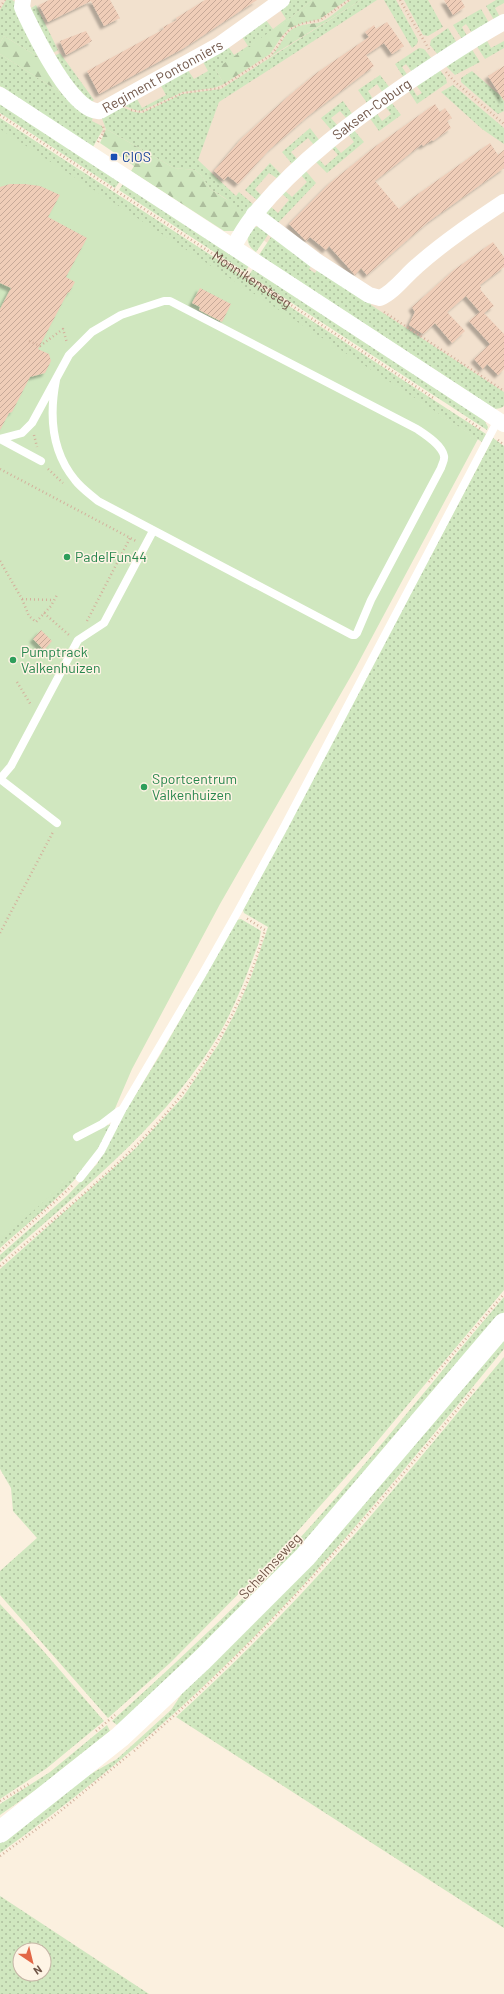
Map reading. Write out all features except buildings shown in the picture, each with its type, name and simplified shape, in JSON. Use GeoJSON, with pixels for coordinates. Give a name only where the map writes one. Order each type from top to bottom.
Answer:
{"type":"FeatureCollection","features":[{"type":"Feature","properties":{"kind":"main road","name":"Schelmseweg"},"geometry":{"type":"LineString","coordinates":[[0,1832],[120,1736],[202,1660],[305,1557],[504,1324]]}},
{"type":"Feature","properties":{"kind":"street","name":"Regiment Pontonniers"},"geometry":{"type":"LineString","coordinates":[[23,0],[22,7],[46,58],[65,84],[85,107],[95,112],[118,101],[218,44],[282,0]]}},
{"type":"Feature","properties":{"kind":"street","name":"Saksen-Coburg"},"geometry":{"type":"LineString","coordinates":[[233,247],[254,214],[298,168],[368,111],[470,41],[504,22]]}},
{"type":"Feature","properties":{"kind":"street","name":"Monnikensteeg"},"geometry":{"type":"LineString","coordinates":[[0,95],[502,420]]}},
{"type":"Feature","properties":{"kind":"street"},"geometry":{"type":"LineString","coordinates":[[254,214],[315,260],[374,297],[380,298],[387,295],[417,266],[504,202]]}},
{"type":"Feature","properties":{"kind":"lane"},"geometry":{"type":"LineString","coordinates":[[0,439],[22,433],[32,422],[69,355],[88,335],[108,321],[164,300],[170,301],[417,429],[428,436],[442,451],[444,457],[441,468],[371,600],[366,614],[355,635],[98,501],[76,481],[60,454],[53,429],[52,399],[56,380]]}},
{"type":"Feature","properties":{"kind":"lane"},"geometry":{"type":"LineString","coordinates":[[80,1178],[101,1150],[122,1110],[196,986],[237,913],[491,435],[502,420]]}},
{"type":"Feature","properties":{"kind":"lane"},"geometry":{"type":"LineString","coordinates":[[0,439],[41,461]]}},
{"type":"Feature","properties":{"kind":"lane"},"geometry":{"type":"LineString","coordinates":[[57,823],[0,779],[11,766],[78,640],[104,623],[153,531]]}},
{"type":"Feature","properties":{"kind":"lane"},"geometry":{"type":"LineString","coordinates":[[77,1137],[102,1124],[122,1110]]}},
{"type":"Feature","properties":{"kind":"path"},"geometry":{"type":"LineString","coordinates":[[0,7],[5,0]]}},
{"type":"Feature","properties":{"kind":"path"},"geometry":{"type":"LineString","coordinates":[[118,101],[131,110],[142,112],[183,93],[220,88],[271,55],[290,29],[303,23],[320,20],[349,0]]}},
{"type":"Feature","properties":{"kind":"path","name":"Monnikensteeg"},"geometry":{"type":"LineString","coordinates":[[0,115],[436,399]]}},
{"type":"Feature","properties":{"kind":"path"},"geometry":{"type":"LineString","coordinates":[[374,297],[374,305],[504,391]]}},
{"type":"Feature","properties":{"kind":"path"},"geometry":{"type":"LineString","coordinates":[[29,341],[40,346],[63,329],[69,355]]}},
{"type":"Feature","properties":{"kind":"path"},"geometry":{"type":"LineString","coordinates":[[462,416],[504,445]]}},
{"type":"Feature","properties":{"kind":"path"},"geometry":{"type":"LineString","coordinates":[[32,422],[41,461]]}},
{"type":"Feature","properties":{"kind":"path"},"geometry":{"type":"LineString","coordinates":[[0,469],[145,546]]}},
{"type":"Feature","properties":{"kind":"path"},"geometry":{"type":"LineString","coordinates":[[44,613],[69,636],[78,640],[130,538]]}},
{"type":"Feature","properties":{"kind":"path"},"geometry":{"type":"LineString","coordinates":[[0,561],[22,599],[29,616],[36,622],[57,595]]}},
{"type":"Feature","properties":{"kind":"path"},"geometry":{"type":"LineString","coordinates":[[22,599],[54,600]]}},
{"type":"Feature","properties":{"kind":"path"},"geometry":{"type":"LineString","coordinates":[[17,682],[38,715]]}},
{"type":"Feature","properties":{"kind":"path"},"geometry":{"type":"LineString","coordinates":[[0,933],[57,823]]}},
{"type":"Feature","properties":{"kind":"path"},"geometry":{"type":"LineString","coordinates":[[0,1266],[134,1146],[163,1117],[199,1071],[216,1044],[232,1012],[249,975],[265,930],[237,913]]}},
{"type":"Feature","properties":{"kind":"path"},"geometry":{"type":"LineString","coordinates":[[0,1252],[66,1193],[80,1178]]}},
{"type":"Feature","properties":{"kind":"path"},"geometry":{"type":"LineString","coordinates":[[425,1387],[504,1294]]}},
{"type":"Feature","properties":{"kind":"path"},"geometry":{"type":"LineString","coordinates":[[91,1736],[118,1712]]}},
{"type":"Feature","properties":{"kind":"path"},"geometry":{"type":"LineString","coordinates":[[0,1801],[34,1781]]}},
{"type":"Feature","properties":{"kind":"shaded area"},"geometry":{"type":"Polygon","coordinates":[[[0,0],[504,0],[504,400],[475,384],[225,214],[0,70],[0,0]]]}},
{"type":"Feature","properties":{"kind":"green space"},"geometry":{"type":"Polygon","coordinates":[[[6,0],[12,0],[17,3],[43,60],[4,36],[0,43],[0,10],[6,0]]]}},
{"type":"Feature","properties":{"kind":"green space"},"geometry":{"type":"Polygon","coordinates":[[[290,0],[312,0],[289,19],[216,70],[224,84],[214,88],[183,92],[141,111],[122,105],[136,97],[142,108],[166,95],[160,84],[187,69],[194,79],[208,71],[202,60],[227,45],[234,55],[248,46],[241,35],[265,19],[273,29],[286,19],[279,8],[290,0]]]}},
{"type":"Feature","properties":{"kind":"green space"},"geometry":{"type":"Polygon","coordinates":[[[312,0],[347,0],[320,19],[290,28],[282,36],[270,54],[224,84],[216,70],[220,66],[289,19],[312,0]]]}},
{"type":"Feature","properties":{"kind":"green space"},"geometry":{"type":"Polygon","coordinates":[[[351,0],[361,0],[268,58],[275,52],[291,30],[302,25],[325,20],[351,0]]]}},
{"type":"Feature","properties":{"kind":"green space"},"geometry":{"type":"Polygon","coordinates":[[[361,0],[377,0],[219,102],[198,160],[236,196],[239,192],[254,205],[245,218],[225,198],[210,189],[201,175],[195,170],[174,168],[106,129],[101,116],[120,106],[134,112],[142,113],[182,94],[221,89],[361,0]]]}},
{"type":"Feature","properties":{"kind":"green space"},"geometry":{"type":"Polygon","coordinates":[[[384,0],[396,0],[418,40],[417,44],[412,48],[384,0]]]}},
{"type":"Feature","properties":{"kind":"green space"},"geometry":{"type":"Polygon","coordinates":[[[404,0],[428,0],[443,27],[428,36],[423,35],[404,0]]]}},
{"type":"Feature","properties":{"kind":"green space"},"geometry":{"type":"Polygon","coordinates":[[[496,0],[504,0],[504,3],[495,8],[500,17],[494,20],[486,6],[496,0]]]}},
{"type":"Feature","properties":{"kind":"green space"},"geometry":{"type":"Polygon","coordinates":[[[36,5],[58,50],[51,54],[28,10],[36,5]]]}},
{"type":"Feature","properties":{"kind":"green space"},"geometry":{"type":"Polygon","coordinates":[[[481,9],[489,23],[472,33],[466,24],[462,27],[467,36],[462,39],[453,25],[481,9]]]}},
{"type":"Feature","properties":{"kind":"green space"},"geometry":{"type":"Polygon","coordinates":[[[448,28],[457,43],[438,55],[430,45],[431,40],[448,28]]]}},
{"type":"Feature","properties":{"kind":"green space"},"geometry":{"type":"Polygon","coordinates":[[[4,36],[43,60],[71,99],[0,54],[0,43],[4,36]]]}},
{"type":"Feature","properties":{"kind":"green space"},"geometry":{"type":"Polygon","coordinates":[[[486,39],[491,48],[504,41],[504,48],[485,59],[476,45],[486,39]]]}},
{"type":"Feature","properties":{"kind":"green space"},"geometry":{"type":"Polygon","coordinates":[[[419,48],[424,49],[432,59],[412,72],[406,64],[402,67],[408,76],[404,78],[395,64],[419,48]]]}},
{"type":"Feature","properties":{"kind":"green space"},"geometry":{"type":"Polygon","coordinates":[[[471,48],[480,62],[455,75],[445,65],[471,48]]]}},
{"type":"Feature","properties":{"kind":"green space"},"geometry":{"type":"Polygon","coordinates":[[[60,53],[94,100],[89,103],[52,57],[60,53]]]}},
{"type":"Feature","properties":{"kind":"green space"},"geometry":{"type":"Polygon","coordinates":[[[0,54],[71,99],[93,116],[92,121],[102,126],[103,129],[93,147],[0,86],[0,54]]]}},
{"type":"Feature","properties":{"kind":"green space"},"geometry":{"type":"Polygon","coordinates":[[[439,69],[446,78],[447,83],[417,104],[408,90],[412,88],[417,96],[422,93],[416,85],[439,69]]]}},
{"type":"Feature","properties":{"kind":"green space"},"geometry":{"type":"Polygon","coordinates":[[[472,71],[504,99],[504,111],[498,114],[461,82],[461,78],[472,71]]]}},
{"type":"Feature","properties":{"kind":"green space"},"geometry":{"type":"Polygon","coordinates":[[[380,75],[390,88],[383,93],[377,84],[368,91],[373,99],[367,103],[358,90],[380,75]]]}},
{"type":"Feature","properties":{"kind":"green space"},"geometry":{"type":"Polygon","coordinates":[[[453,85],[504,128],[504,144],[482,129],[441,92],[453,85]]]}},
{"type":"Feature","properties":{"kind":"green space"},"geometry":{"type":"Polygon","coordinates":[[[343,101],[353,115],[347,119],[340,111],[331,118],[338,126],[332,131],[321,118],[343,101]]]}},
{"type":"Feature","properties":{"kind":"green space"},"geometry":{"type":"Polygon","coordinates":[[[391,102],[401,115],[379,131],[369,117],[376,112],[382,121],[391,114],[385,106],[391,102]]]}},
{"type":"Feature","properties":{"kind":"green space"},"geometry":{"type":"Polygon","coordinates":[[[0,103],[120,181],[115,188],[0,113],[0,103]]]}},
{"type":"Feature","properties":{"kind":"green space"},"geometry":{"type":"Polygon","coordinates":[[[0,118],[486,434],[482,442],[0,131],[0,118]]]}},
{"type":"Feature","properties":{"kind":"green space"},"geometry":{"type":"Polygon","coordinates":[[[310,128],[320,141],[315,146],[308,138],[291,152],[298,160],[293,165],[282,152],[310,128]]]}},
{"type":"Feature","properties":{"kind":"green space","name":"Sportcentrum Valkenhuizen"},"geometry":{"type":"Polygon","coordinates":[[[0,129],[478,439],[355,669],[220,904],[132,1069],[98,1148],[73,1176],[0,1240],[0,129]]]}},
{"type":"Feature","properties":{"kind":"green space"},"geometry":{"type":"Polygon","coordinates":[[[106,129],[174,168],[195,170],[201,175],[210,189],[235,205],[245,218],[234,231],[224,231],[131,171],[134,166],[100,143],[106,129]]]}},
{"type":"Feature","properties":{"kind":"green space"},"geometry":{"type":"Polygon","coordinates":[[[353,129],[364,142],[327,173],[315,161],[318,158],[325,166],[338,155],[331,147],[334,145],[341,153],[354,142],[348,134],[353,129]]]}},
{"type":"Feature","properties":{"kind":"green space"},"geometry":{"type":"Polygon","coordinates":[[[270,163],[282,175],[278,179],[269,173],[255,189],[262,196],[258,201],[245,190],[270,163]]]}},
{"type":"Feature","properties":{"kind":"green space"},"geometry":{"type":"Polygon","coordinates":[[[305,170],[316,183],[276,225],[266,213],[270,206],[278,213],[289,200],[281,193],[284,190],[292,197],[307,182],[300,174],[305,170]]]}},
{"type":"Feature","properties":{"kind":"green space"},"geometry":{"type":"Polygon","coordinates":[[[123,184],[249,266],[245,272],[119,190],[123,184]]]}},
{"type":"Feature","properties":{"kind":"green space"},"geometry":{"type":"Polygon","coordinates":[[[258,226],[270,232],[256,252],[252,249],[248,242],[248,235],[253,228],[258,226]]]}},
{"type":"Feature","properties":{"kind":"green space"},"geometry":{"type":"Polygon","coordinates":[[[273,234],[313,264],[309,269],[315,273],[319,267],[371,301],[371,305],[504,392],[504,406],[495,409],[259,255],[273,234]]]}},
{"type":"Feature","properties":{"kind":"green space"},"geometry":{"type":"Polygon","coordinates":[[[253,269],[483,418],[488,427],[487,430],[249,275],[253,269]]]}},
{"type":"Feature","properties":{"kind":"green space"},"geometry":{"type":"Polygon","coordinates":[[[493,438],[504,446],[504,1290],[370,1450],[271,1561],[170,1663],[108,1718],[0,1595],[0,1571],[37,1538],[13,1511],[11,1488],[0,1469],[0,1269],[136,1148],[183,1097],[218,1045],[235,1013],[251,977],[268,927],[244,913],[243,910],[493,438]]]}},
{"type":"Feature","properties":{"kind":"green space"},"geometry":{"type":"Polygon","coordinates":[[[241,919],[261,931],[259,942],[239,994],[227,1020],[213,1044],[191,1076],[167,1106],[141,1134],[86,1186],[0,1262],[0,1255],[68,1195],[97,1164],[126,1110],[160,1055],[237,920],[241,919]]]}},
{"type":"Feature","properties":{"kind":"green space"},"geometry":{"type":"Polygon","coordinates":[[[112,1123],[101,1144],[78,1176],[53,1201],[0,1248],[0,1217],[102,1129],[112,1123]]]}},
{"type":"Feature","properties":{"kind":"green space"},"geometry":{"type":"Polygon","coordinates":[[[504,1297],[504,1312],[306,1545],[121,1725],[117,1725],[112,1721],[216,1624],[306,1532],[504,1297]]]}},
{"type":"Feature","properties":{"kind":"green space"},"geometry":{"type":"Polygon","coordinates":[[[504,1335],[504,1349],[352,1531],[265,1626],[193,1696],[118,1762],[40,1824],[0,1853],[0,1842],[80,1780],[117,1759],[171,1710],[185,1689],[504,1335]]]}},
{"type":"Feature","properties":{"kind":"green space"},"geometry":{"type":"Polygon","coordinates":[[[504,1357],[504,1928],[176,1717],[255,1642],[327,1565],[404,1477],[504,1357]]]}},
{"type":"Feature","properties":{"kind":"green space"},"geometry":{"type":"Polygon","coordinates":[[[0,1604],[39,1646],[104,1721],[47,1768],[0,1799],[0,1604]]]}},
{"type":"Feature","properties":{"kind":"green space"},"geometry":{"type":"Polygon","coordinates":[[[107,1725],[110,1731],[40,1787],[0,1815],[0,1804],[50,1772],[107,1725]]]}},
{"type":"Feature","properties":{"kind":"green space"},"geometry":{"type":"Polygon","coordinates":[[[0,1896],[149,1994],[0,1994],[0,1896]]]}},
{"type":"Feature","properties":{"kind":"place","name":"CIOS"},"geometry":{"type":"Point","coordinates":[114,157]}},
{"type":"Feature","properties":{"kind":"place","name":"PadelFun44"},"geometry":{"type":"Point","coordinates":[67,557]}},
{"type":"Feature","properties":{"kind":"place","name":"Pumptrack Valkenhuizen"},"geometry":{"type":"Point","coordinates":[13,660]}},
{"type":"Feature","properties":{"kind":"place","name":"Sportcentrum Valkenhuizen"},"geometry":{"type":"Point","coordinates":[144,787]}}]}
